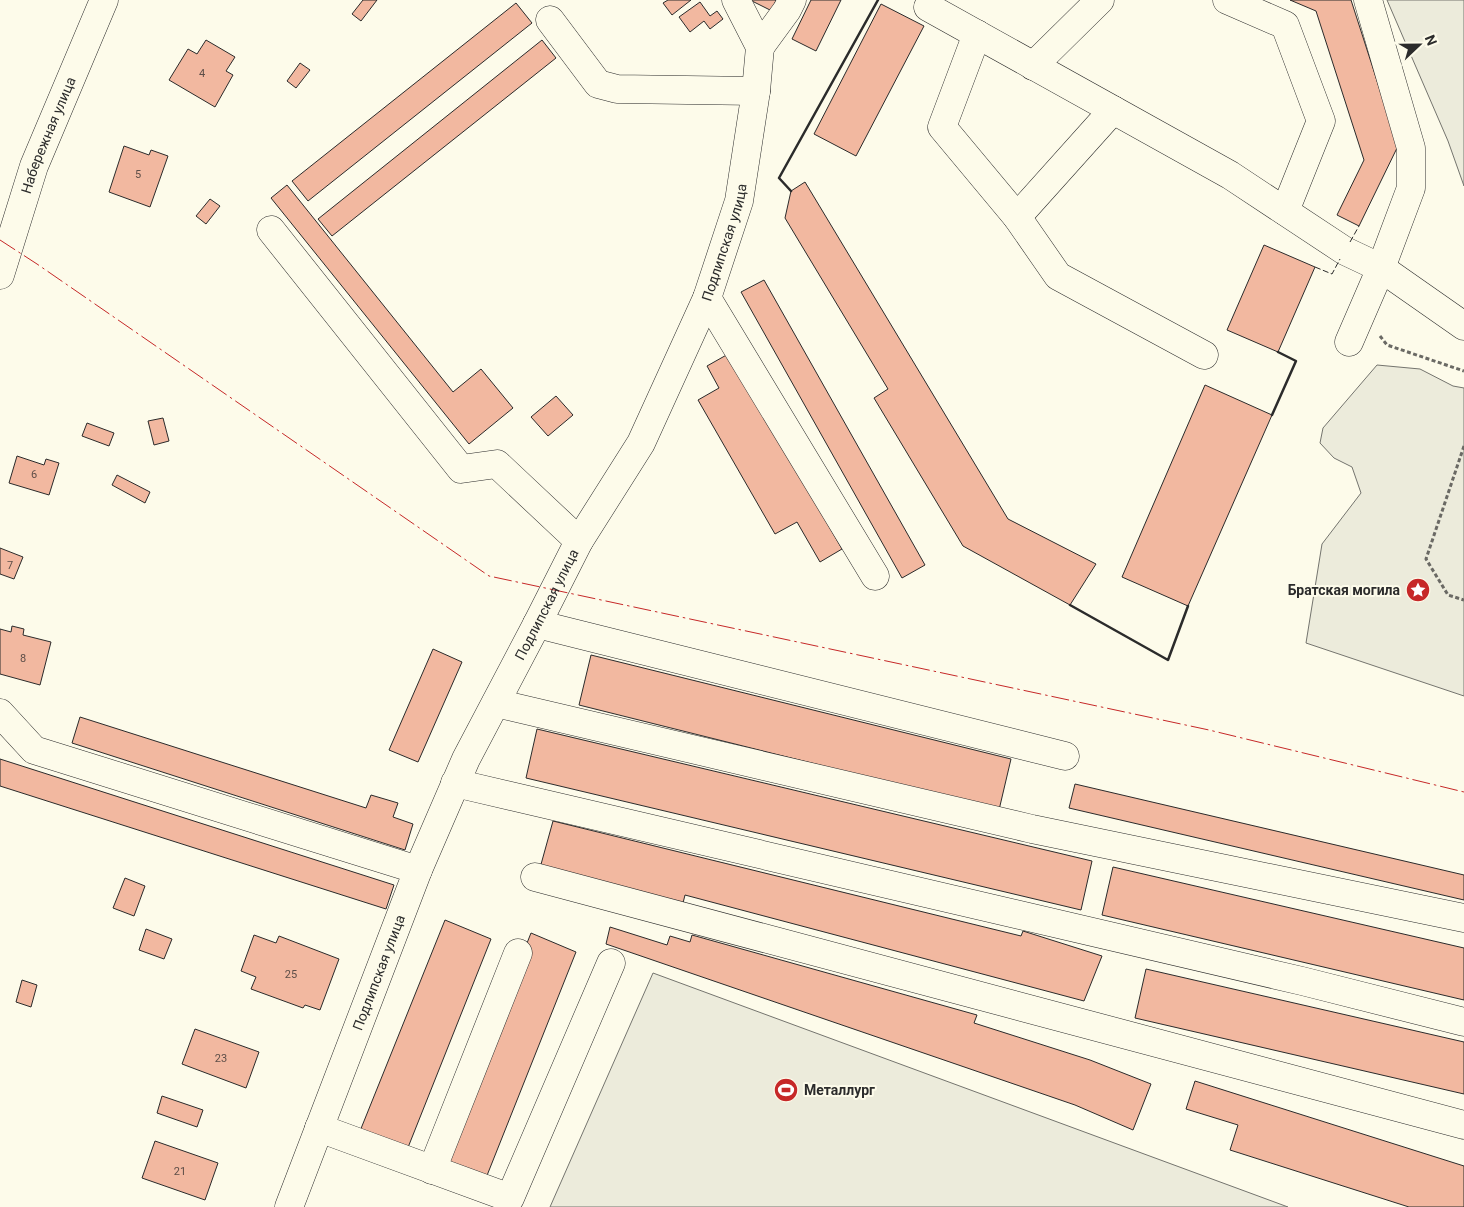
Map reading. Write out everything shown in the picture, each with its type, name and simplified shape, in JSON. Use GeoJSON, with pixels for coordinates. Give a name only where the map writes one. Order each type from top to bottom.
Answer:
{"type":"FeatureCollection","features":[{"type":"Feature","properties":{"kind":"street","name":"Набережная улица"},"geometry":{"type":"LineString","coordinates":[[0,275],[34,166],[104,0]]}},
{"type":"Feature","properties":{"kind":"street"},"geometry":{"type":"LineString","coordinates":[[736,0],[760,47],[792,0]]}},
{"type":"Feature","properties":{"kind":"street"},"geometry":{"type":"LineString","coordinates":[[1034,66],[1100,0]]}},
{"type":"Feature","properties":{"kind":"street"},"geometry":{"type":"LineString","coordinates":[[1227,0],[1284,26],[1320,121],[1285,211]]}},
{"type":"Feature","properties":{"kind":"street"},"geometry":{"type":"LineString","coordinates":[[1349,342],[1381,268],[1411,188],[1411,148],[1368,0]]}},
{"type":"Feature","properties":{"kind":"street"},"geometry":{"type":"LineString","coordinates":[[928,7],[1230,175],[1345,251],[1381,268],[1464,326]]}},
{"type":"Feature","properties":{"kind":"street"},"geometry":{"type":"LineString","coordinates":[[550,20],[598,84],[617,89],[756,91]]}},
{"type":"Feature","properties":{"kind":"street"},"geometry":{"type":"LineString","coordinates":[[977,34],[942,126],[1017,216],[1058,276],[1204,355]]}},
{"type":"Feature","properties":{"kind":"street","name":"Подлипская улица"},"geometry":{"type":"LineString","coordinates":[[289,1207],[418,870],[466,758],[579,541],[641,443],[707,298],[739,201],[756,91],[760,47]]}},
{"type":"Feature","properties":{"kind":"street"},"geometry":{"type":"LineString","coordinates":[[1017,216],[1113,110]]}},
{"type":"Feature","properties":{"kind":"street"},"geometry":{"type":"LineString","coordinates":[[271,230],[461,469],[497,464],[579,541]]}},
{"type":"Feature","properties":{"kind":"street"},"geometry":{"type":"LineString","coordinates":[[707,298],[875,576]]}},
{"type":"Feature","properties":{"kind":"street"},"geometry":{"type":"LineString","coordinates":[[537,624],[1065,756]]}},
{"type":"Feature","properties":{"kind":"street"},"geometry":{"type":"LineString","coordinates":[[496,703],[1032,829],[1464,918]]}},
{"type":"Feature","properties":{"kind":"street"},"geometry":{"type":"LineString","coordinates":[[0,713],[34,750],[418,870]]}},
{"type":"Feature","properties":{"kind":"street"},"geometry":{"type":"LineString","coordinates":[[456,783],[1302,981],[1464,1022]]}},
{"type":"Feature","properties":{"kind":"street"},"geometry":{"type":"LineString","coordinates":[[535,877],[1464,1125]]}},
{"type":"Feature","properties":{"kind":"street"},"geometry":{"type":"LineString","coordinates":[[432,1170],[518,953]]}},
{"type":"Feature","properties":{"kind":"street"},"geometry":{"type":"LineString","coordinates":[[319,1128],[510,1198],[611,963]]}},
{"type":"Feature","properties":{"kind":"path"},"geometry":{"type":"LineString","coordinates":[[1362,311],[1387,345],[1464,371]]}},
{"type":"Feature","properties":{"kind":"path"},"geometry":{"type":"LineString","coordinates":[[1464,446],[1426,558],[1448,595],[1464,600]]}},
{"type":"Feature","properties":{"kind":"shaded area"},"geometry":{"type":"Polygon","coordinates":[[[1387,0],[1464,0],[1464,186],[1448,141],[1387,0]]]}},
{"type":"Feature","properties":{"kind":"shaded area"},"geometry":{"type":"Polygon","coordinates":[[[1377,365],[1420,369],[1453,386],[1464,388],[1464,696],[1306,643],[1322,544],[1361,493],[1352,467],[1334,458],[1320,443],[1323,428],[1377,365]]]}},
{"type":"Feature","properties":{"kind":"shaded area","name":"Металлург"},"geometry":{"type":"Polygon","coordinates":[[[653,973],[1288,1207],[550,1207],[653,973]]]}},
{"type":"Feature","properties":{"kind":"building"},"geometry":{"type":"Polygon","coordinates":[[[363,0],[377,0],[361,21],[352,14],[363,0]]]}},
{"type":"Feature","properties":{"kind":"building"},"geometry":{"type":"Polygon","coordinates":[[[668,0],[691,0],[672,15],[663,3],[668,0]]]}},
{"type":"Feature","properties":{"kind":"building"},"geometry":{"type":"Polygon","coordinates":[[[750,0],[776,0],[772,11],[750,0]]]}},
{"type":"Feature","properties":{"kind":"building"},"geometry":{"type":"Polygon","coordinates":[[[811,0],[841,0],[816,51],[792,39],[811,0]]]}},
{"type":"Feature","properties":{"kind":"building"},"geometry":{"type":"Polygon","coordinates":[[[1290,0],[1351,0],[1398,146],[1359,226],[1337,215],[1364,160],[1316,11],[1290,0]]]}},
{"type":"Feature","properties":{"kind":"building"},"geometry":{"type":"Polygon","coordinates":[[[700,2],[710,16],[717,11],[723,19],[710,29],[704,21],[690,32],[679,17],[700,2]]]}},
{"type":"Feature","properties":{"kind":"building"},"geometry":{"type":"Polygon","coordinates":[[[516,3],[532,23],[308,201],[292,181],[516,3]]]}},
{"type":"Feature","properties":{"kind":"building"},"geometry":{"type":"Polygon","coordinates":[[[881,4],[924,26],[856,156],[814,134],[881,4]]]}},
{"type":"Feature","properties":{"kind":"building"},"geometry":{"type":"Polygon","coordinates":[[[206,40],[235,57],[226,71],[233,75],[215,107],[169,80],[188,49],[197,54],[206,40]]]}},
{"type":"Feature","properties":{"kind":"building"},"geometry":{"type":"Polygon","coordinates":[[[542,40],[556,58],[332,236],[318,219],[542,40]]]}},
{"type":"Feature","properties":{"kind":"building"},"geometry":{"type":"Polygon","coordinates":[[[300,63],[310,70],[296,88],[287,81],[300,63]]]}},
{"type":"Feature","properties":{"kind":"building"},"geometry":{"type":"Polygon","coordinates":[[[124,146],[149,155],[151,150],[168,156],[150,207],[109,192],[124,146]]]}},
{"type":"Feature","properties":{"kind":"building"},"geometry":{"type":"Polygon","coordinates":[[[805,182],[1008,519],[1096,564],[1070,605],[963,546],[874,398],[888,389],[785,218],[791,191],[805,182]]]}},
{"type":"Feature","properties":{"kind":"building"},"geometry":{"type":"Polygon","coordinates":[[[287,185],[453,392],[481,369],[513,408],[469,444],[271,198],[287,185]]]}},
{"type":"Feature","properties":{"kind":"building"},"geometry":{"type":"Polygon","coordinates":[[[210,199],[220,206],[206,224],[196,216],[210,199]]]}},
{"type":"Feature","properties":{"kind":"building"},"geometry":{"type":"Polygon","coordinates":[[[1264,245],[1315,267],[1278,352],[1227,330],[1264,245]]]}},
{"type":"Feature","properties":{"kind":"building"},"geometry":{"type":"Polygon","coordinates":[[[764,280],[925,565],[902,578],[741,292],[764,280]]]}},
{"type":"Feature","properties":{"kind":"building"},"geometry":{"type":"Polygon","coordinates":[[[730,353],[842,549],[820,562],[797,522],[775,534],[698,400],[719,388],[707,366],[730,353]]]}},
{"type":"Feature","properties":{"kind":"building"},"geometry":{"type":"Polygon","coordinates":[[[1205,385],[1272,415],[1188,606],[1122,577],[1205,385]]]}},
{"type":"Feature","properties":{"kind":"building"},"geometry":{"type":"Polygon","coordinates":[[[556,396],[573,415],[548,436],[531,417],[556,396]]]}},
{"type":"Feature","properties":{"kind":"building"},"geometry":{"type":"Polygon","coordinates":[[[163,418],[169,441],[154,445],[148,421],[163,418]]]}},
{"type":"Feature","properties":{"kind":"building"},"geometry":{"type":"Polygon","coordinates":[[[87,423],[114,433],[109,446],[82,436],[87,423]]]}},
{"type":"Feature","properties":{"kind":"building"},"geometry":{"type":"Polygon","coordinates":[[[17,456],[44,465],[46,459],[59,463],[49,495],[9,483],[17,456]]]}},
{"type":"Feature","properties":{"kind":"building"},"geometry":{"type":"Polygon","coordinates":[[[117,475],[150,492],[145,503],[112,485],[117,475]]]}},
{"type":"Feature","properties":{"kind":"building"},"geometry":{"type":"Polygon","coordinates":[[[0,548],[23,557],[14,579],[0,574],[0,548]]]}},
{"type":"Feature","properties":{"kind":"building"},"geometry":{"type":"Polygon","coordinates":[[[12,626],[24,629],[23,635],[51,642],[40,685],[0,674],[0,629],[11,632],[12,626]]]}},
{"type":"Feature","properties":{"kind":"building"},"geometry":{"type":"Polygon","coordinates":[[[433,649],[462,662],[418,762],[389,750],[433,649]]]}},
{"type":"Feature","properties":{"kind":"building"},"geometry":{"type":"Polygon","coordinates":[[[591,655],[1011,759],[999,810],[579,705],[591,655]]]}},
{"type":"Feature","properties":{"kind":"building"},"geometry":{"type":"Polygon","coordinates":[[[80,717],[366,808],[371,795],[398,803],[393,817],[413,824],[405,850],[72,743],[80,717]]]}},
{"type":"Feature","properties":{"kind":"building"},"geometry":{"type":"Polygon","coordinates":[[[537,729],[1092,861],[1081,910],[526,778],[537,729]]]}},
{"type":"Feature","properties":{"kind":"building"},"geometry":{"type":"Polygon","coordinates":[[[0,759],[394,885],[386,909],[0,786],[0,759]]]}},
{"type":"Feature","properties":{"kind":"building"},"geometry":{"type":"Polygon","coordinates":[[[1075,784],[1464,875],[1464,900],[1069,808],[1075,784]]]}},
{"type":"Feature","properties":{"kind":"building"},"geometry":{"type":"Polygon","coordinates":[[[553,821],[1021,936],[1023,931],[1102,956],[1084,1001],[685,895],[682,907],[540,868],[553,821]]]}},
{"type":"Feature","properties":{"kind":"building"},"geometry":{"type":"Polygon","coordinates":[[[1113,867],[1464,948],[1464,1000],[1102,915],[1113,867]]]}},
{"type":"Feature","properties":{"kind":"building"},"geometry":{"type":"Polygon","coordinates":[[[125,878],[145,886],[134,916],[113,908],[125,878]]]}},
{"type":"Feature","properties":{"kind":"building"},"geometry":{"type":"Polygon","coordinates":[[[445,920],[491,939],[405,1155],[358,1136],[445,920]]]}},
{"type":"Feature","properties":{"kind":"building"},"geometry":{"type":"Polygon","coordinates":[[[610,927],[667,945],[670,936],[690,942],[692,935],[977,1015],[974,1023],[1090,1060],[1151,1084],[1133,1130],[1075,1105],[606,944],[610,927]]]}},
{"type":"Feature","properties":{"kind":"building"},"geometry":{"type":"Polygon","coordinates":[[[146,929],[172,939],[164,959],[139,950],[146,929]]]}},
{"type":"Feature","properties":{"kind":"building"},"geometry":{"type":"Polygon","coordinates":[[[531,933],[576,952],[484,1183],[439,1165],[531,933]]]}},
{"type":"Feature","properties":{"kind":"building"},"geometry":{"type":"Polygon","coordinates":[[[254,935],[276,943],[279,936],[339,959],[320,1010],[305,1005],[303,1008],[251,989],[256,977],[241,971],[254,935]]]}},
{"type":"Feature","properties":{"kind":"building"},"geometry":{"type":"Polygon","coordinates":[[[1146,969],[1464,1042],[1464,1094],[1135,1018],[1146,969]]]}},
{"type":"Feature","properties":{"kind":"building"},"geometry":{"type":"Polygon","coordinates":[[[22,980],[37,985],[31,1007],[16,1002],[22,980]]]}},
{"type":"Feature","properties":{"kind":"building"},"geometry":{"type":"Polygon","coordinates":[[[195,1029],[259,1052],[246,1088],[182,1064],[195,1029]]]}},
{"type":"Feature","properties":{"kind":"building"},"geometry":{"type":"Polygon","coordinates":[[[1195,1081],[1464,1166],[1464,1207],[1409,1207],[1230,1150],[1238,1125],[1186,1109],[1195,1081]]]}},
{"type":"Feature","properties":{"kind":"building"},"geometry":{"type":"Polygon","coordinates":[[[162,1096],[203,1110],[197,1127],[157,1113],[162,1096]]]}},
{"type":"Feature","properties":{"kind":"building"},"geometry":{"type":"Polygon","coordinates":[[[155,1141],[218,1163],[205,1200],[142,1178],[155,1141]]]}},
{"type":"Feature","properties":{"kind":"fence"},"geometry":{"type":"LineString","coordinates":[[1350,242],[1359,226]]}},
{"type":"Feature","properties":{"kind":"fence"},"geometry":{"type":"LineString","coordinates":[[1315,267],[1332,274],[1340,259]]}},
{"type":"Feature","properties":{"kind":"wall"},"geometry":{"type":"LineString","coordinates":[[791,191],[779,178],[878,0]]}},
{"type":"Feature","properties":{"kind":"wall"},"geometry":{"type":"LineString","coordinates":[[1272,415],[1296,361],[1278,352]]}},
{"type":"Feature","properties":{"kind":"wall"},"geometry":{"type":"LineString","coordinates":[[1070,605],[1168,660],[1188,606]]}},
{"type":"Feature","properties":{"kind":"power"},"geometry":{"type":"LineString","coordinates":[[0,240],[489,576],[1209,730],[1464,792]]}},
{"type":"Feature","properties":{"kind":"place","name":"Братская могила"},"geometry":{"type":"Point","coordinates":[1418,590]}},
{"type":"Feature","properties":{"kind":"place","name":"Металлург"},"geometry":{"type":"Point","coordinates":[786,1090]}}]}
